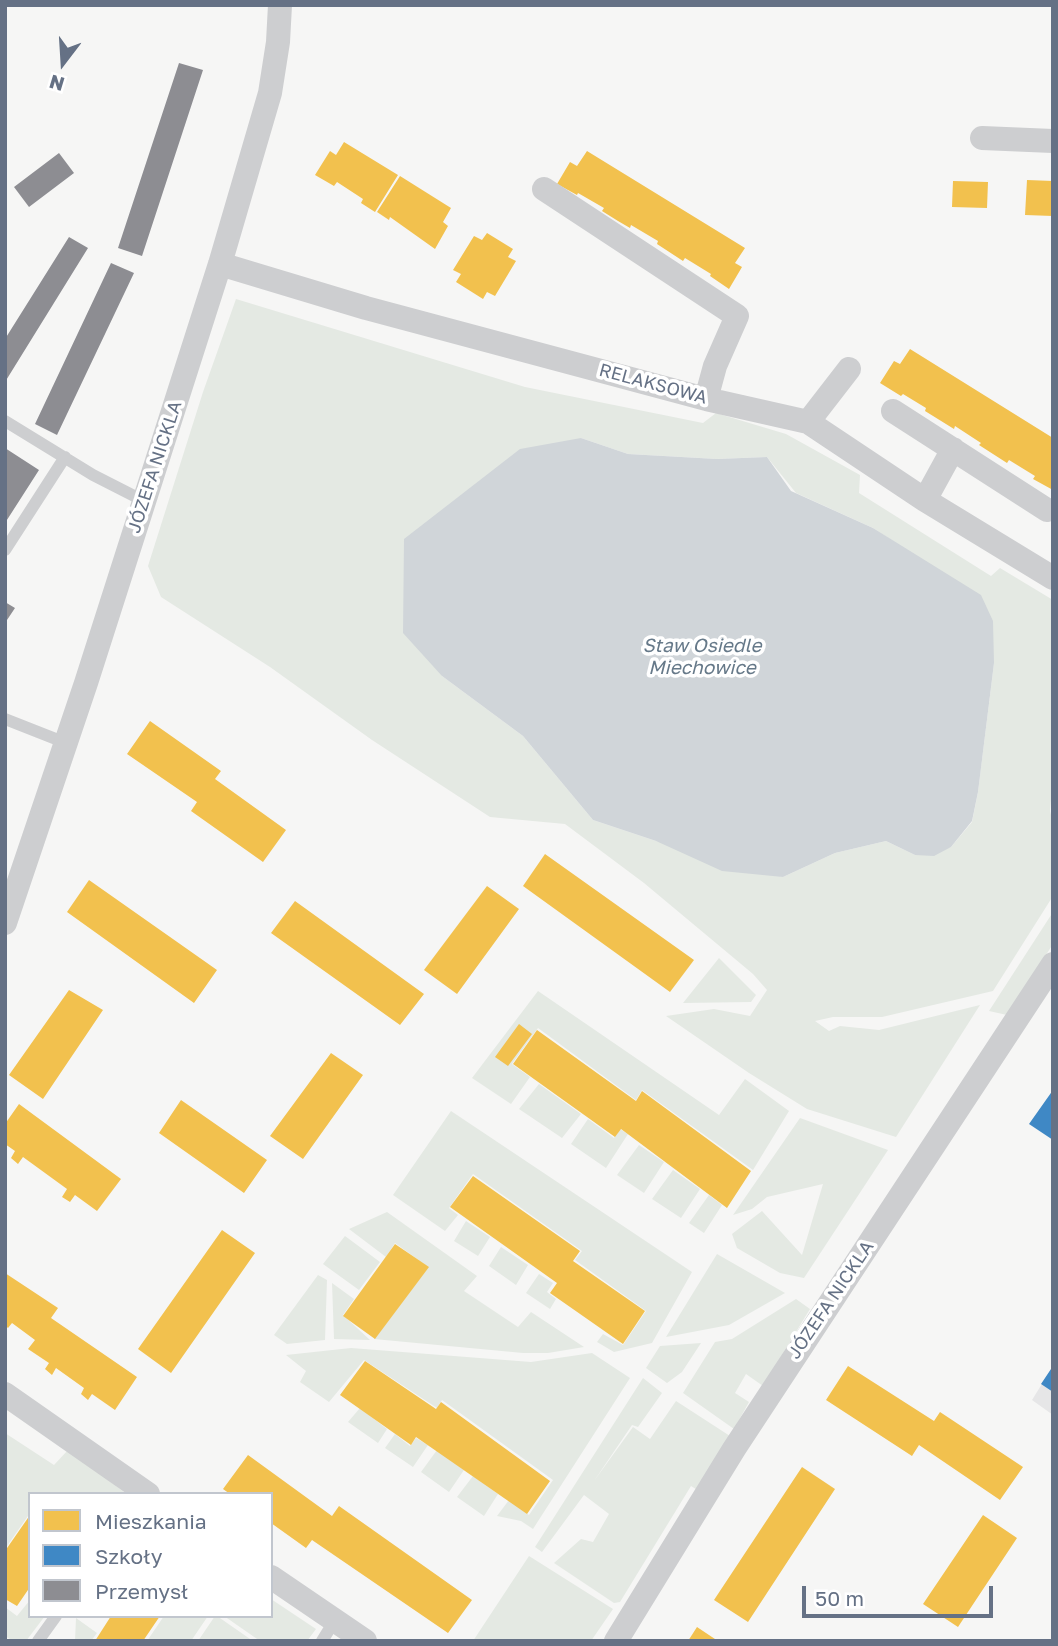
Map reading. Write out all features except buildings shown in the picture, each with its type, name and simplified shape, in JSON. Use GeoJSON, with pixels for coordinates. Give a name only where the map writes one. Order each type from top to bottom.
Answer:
{"type":"FeatureCollection","features":[{"type":"Feature","properties":{"kind":"street","name":"JÓZEFA NICKLA"},"geometry":{"type":"LineString","coordinates":[[5,923],[66,743],[220,264],[270,93],[278,42],[280,5]]}},
{"type":"Feature","properties":{"kind":"street"},"geometry":{"type":"LineString","coordinates":[[982,138],[1053,141]]}},
{"type":"Feature","properties":{"kind":"street"},"geometry":{"type":"LineString","coordinates":[[544,189],[737,316],[715,366],[706,399]]}},
{"type":"Feature","properties":{"kind":"street","name":"RELAKSOWA"},"geometry":{"type":"LineString","coordinates":[[220,264],[366,308],[706,399],[808,422],[925,500],[1053,578]]}},
{"type":"Feature","properties":{"kind":"street"},"geometry":{"type":"LineString","coordinates":[[808,422],[849,369]]}},
{"type":"Feature","properties":{"kind":"street"},"geometry":{"type":"LineString","coordinates":[[893,411],[1047,510]]}},
{"type":"Feature","properties":{"kind":"street"},"geometry":{"type":"LineString","coordinates":[[925,500],[953,449]]}},
{"type":"Feature","properties":{"kind":"street","name":"JÓZEFA NICKLA"},"geometry":{"type":"LineString","coordinates":[[616,1641],[740,1439],[1053,964]]}},
{"type":"Feature","properties":{"kind":"street"},"geometry":{"type":"LineString","coordinates":[[5,1394],[146,1492]]}},
{"type":"Feature","properties":{"kind":"street"},"geometry":{"type":"LineString","coordinates":[[273,1579],[329,1631],[365,1641]]}},
{"type":"Feature","properties":{"kind":"lane"},"geometry":{"type":"LineString","coordinates":[[5,421],[144,501]]}},
{"type":"Feature","properties":{"kind":"lane"},"geometry":{"type":"LineString","coordinates":[[5,550],[65,457]]}},
{"type":"Feature","properties":{"kind":"lane"},"geometry":{"type":"LineString","coordinates":[[5,719],[66,743]]}},
{"type":"Feature","properties":{"kind":"lane"},"geometry":{"type":"LineString","coordinates":[[38,1641],[55,1618]]}},
{"type":"Feature","properties":{"kind":"shaded area"},"geometry":{"type":"Polygon","coordinates":[[[236,299],[525,387],[703,423],[716,413],[786,434],[860,475],[859,493],[991,576],[1000,568],[1053,600],[1053,775],[1050,811],[1053,823],[1053,896],[993,991],[882,1017],[833,1017],[815,1021],[829,1031],[840,1026],[879,1030],[980,1005],[896,1137],[807,1109],[666,1016],[714,1009],[750,1016],[767,990],[753,974],[644,883],[565,824],[490,817],[372,740],[270,667],[161,597],[148,566],[203,392],[236,299]],[[581,438],[442,676],[523,736],[593,820],[783,877],[835,853],[886,841],[915,855],[951,847],[972,822],[994,663],[911,553],[873,528],[796,493],[767,457],[717,459],[628,454],[581,438]]]}},
{"type":"Feature","properties":{"kind":"shaded area"},"geometry":{"type":"Polygon","coordinates":[[[1053,912],[1053,944],[1007,1015],[989,1011],[1053,912]]]}},
{"type":"Feature","properties":{"kind":"shaded area"},"geometry":{"type":"Polygon","coordinates":[[[719,958],[756,995],[751,1002],[683,1003],[719,958]]]}},
{"type":"Feature","properties":{"kind":"shaded area"},"geometry":{"type":"Polygon","coordinates":[[[538,991],[719,1115],[745,1079],[789,1111],[753,1170],[642,1090],[636,1100],[538,1028],[512,1064],[530,1077],[511,1104],[472,1078],[538,991]]]}},
{"type":"Feature","properties":{"kind":"shaded area"},"geometry":{"type":"Polygon","coordinates":[[[539,1084],[581,1114],[562,1138],[519,1109],[539,1084]]]}},
{"type":"Feature","properties":{"kind":"shaded area"},"geometry":{"type":"Polygon","coordinates":[[[451,1111],[692,1272],[652,1343],[614,1352],[597,1342],[603,1334],[623,1345],[646,1311],[575,1260],[582,1251],[473,1174],[449,1208],[458,1215],[445,1231],[393,1195],[451,1111]]]}},
{"type":"Feature","properties":{"kind":"shaded area"},"geometry":{"type":"Polygon","coordinates":[[[800,1118],[888,1150],[804,1278],[780,1273],[737,1248],[732,1234],[762,1211],[802,1255],[823,1184],[767,1197],[752,1209],[733,1215],[800,1118]]]}},
{"type":"Feature","properties":{"kind":"shaded area"},"geometry":{"type":"Polygon","coordinates":[[[588,1119],[614,1138],[620,1129],[628,1134],[606,1168],[571,1144],[588,1119]]]}},
{"type":"Feature","properties":{"kind":"shaded area"},"geometry":{"type":"Polygon","coordinates":[[[639,1145],[664,1162],[644,1193],[617,1175],[639,1145]]]}},
{"type":"Feature","properties":{"kind":"shaded area"},"geometry":{"type":"Polygon","coordinates":[[[673,1170],[700,1189],[681,1218],[652,1199],[673,1170]]]}},
{"type":"Feature","properties":{"kind":"shaded area"},"geometry":{"type":"Polygon","coordinates":[[[709,1195],[722,1205],[704,1233],[689,1223],[709,1195]]]}},
{"type":"Feature","properties":{"kind":"shaded area"},"geometry":{"type":"Polygon","coordinates":[[[387,1212],[477,1276],[464,1291],[518,1327],[531,1312],[584,1347],[548,1353],[523,1353],[374,1339],[428,1267],[395,1243],[386,1257],[349,1229],[387,1212]]]}},
{"type":"Feature","properties":{"kind":"shaded area"},"geometry":{"type":"Polygon","coordinates":[[[466,1221],[490,1237],[478,1256],[454,1241],[466,1221]]]}},
{"type":"Feature","properties":{"kind":"shaded area"},"geometry":{"type":"Polygon","coordinates":[[[345,1236],[380,1262],[359,1290],[323,1264],[345,1236]]]}},
{"type":"Feature","properties":{"kind":"shaded area"},"geometry":{"type":"Polygon","coordinates":[[[501,1247],[528,1265],[516,1285],[489,1266],[501,1247]]]}},
{"type":"Feature","properties":{"kind":"shaded area"},"geometry":{"type":"Polygon","coordinates":[[[717,1254],[785,1293],[729,1325],[666,1337],[717,1254]]]}},
{"type":"Feature","properties":{"kind":"shaded area"},"geometry":{"type":"Polygon","coordinates":[[[539,1274],[553,1283],[547,1292],[556,1299],[550,1309],[526,1293],[539,1274]]]}},
{"type":"Feature","properties":{"kind":"shaded area"},"geometry":{"type":"Polygon","coordinates":[[[318,1275],[327,1280],[325,1340],[287,1344],[274,1335],[318,1275]]]}},
{"type":"Feature","properties":{"kind":"shaded area"},"geometry":{"type":"Polygon","coordinates":[[[332,1283],[354,1299],[343,1315],[370,1340],[334,1339],[332,1283]]]}},
{"type":"Feature","properties":{"kind":"shaded area"},"geometry":{"type":"Polygon","coordinates":[[[796,1299],[810,1309],[763,1386],[746,1374],[735,1393],[749,1402],[734,1429],[683,1393],[715,1342],[732,1339],[796,1299]]]}},
{"type":"Feature","properties":{"kind":"shaded area"},"geometry":{"type":"Polygon","coordinates":[[[701,1343],[682,1372],[667,1383],[646,1368],[660,1346],[701,1343]]]}},
{"type":"Feature","properties":{"kind":"shaded area"},"geometry":{"type":"Polygon","coordinates":[[[351,1348],[531,1362],[592,1353],[630,1378],[533,1529],[521,1521],[497,1516],[509,1500],[529,1515],[553,1480],[442,1400],[437,1408],[364,1360],[329,1402],[300,1382],[306,1371],[286,1355],[351,1348]]]}},
{"type":"Feature","properties":{"kind":"shaded area"},"geometry":{"type":"Polygon","coordinates":[[[1053,1366],[1053,1415],[1032,1400],[1053,1366]]]}},
{"type":"Feature","properties":{"kind":"shaded area"},"geometry":{"type":"Polygon","coordinates":[[[643,1378],[662,1393],[638,1427],[632,1425],[594,1481],[633,1427],[650,1439],[676,1401],[730,1436],[699,1491],[691,1486],[620,1602],[614,1603],[554,1563],[581,1539],[593,1542],[609,1514],[584,1495],[542,1552],[535,1547],[643,1378]]]}},
{"type":"Feature","properties":{"kind":"shaded area"},"geometry":{"type":"Polygon","coordinates":[[[360,1408],[387,1429],[378,1443],[348,1422],[360,1408]]]}},
{"type":"Feature","properties":{"kind":"shaded area"},"geometry":{"type":"Polygon","coordinates":[[[5,1433],[54,1465],[68,1450],[124,1492],[28,1492],[28,1516],[5,1549],[5,1433]]]}},
{"type":"Feature","properties":{"kind":"shaded area"},"geometry":{"type":"Polygon","coordinates":[[[395,1434],[410,1446],[416,1438],[428,1445],[413,1467],[385,1448],[395,1434]]]}},
{"type":"Feature","properties":{"kind":"shaded area"},"geometry":{"type":"Polygon","coordinates":[[[437,1450],[464,1470],[449,1492],[421,1472],[437,1450]]]}},
{"type":"Feature","properties":{"kind":"shaded area"},"geometry":{"type":"Polygon","coordinates":[[[473,1476],[498,1494],[484,1516],[457,1497],[473,1476]]]}},
{"type":"Feature","properties":{"kind":"shaded area"},"geometry":{"type":"Polygon","coordinates":[[[529,1556],[613,1609],[591,1641],[473,1641],[529,1556]]]}},
{"type":"Feature","properties":{"kind":"shaded area"},"geometry":{"type":"Polygon","coordinates":[[[273,1600],[316,1629],[307,1641],[260,1641],[227,1618],[273,1618],[273,1600]]]}},
{"type":"Feature","properties":{"kind":"shaded area"},"geometry":{"type":"Polygon","coordinates":[[[28,1602],[28,1618],[43,1618],[26,1641],[13,1641],[5,1636],[5,1607],[17,1616],[28,1602]]]}},
{"type":"Feature","properties":{"kind":"shaded area"},"geometry":{"type":"Polygon","coordinates":[[[76,1618],[97,1633],[91,1641],[75,1641],[76,1618]]]}},
{"type":"Feature","properties":{"kind":"shaded area"},"geometry":{"type":"Polygon","coordinates":[[[163,1618],[207,1618],[191,1641],[147,1641],[163,1618]]]}},
{"type":"Feature","properties":{"kind":"shaded area"},"geometry":{"type":"Polygon","coordinates":[[[214,1618],[220,1618],[253,1641],[198,1641],[214,1618]]]}},
{"type":"Feature","properties":{"kind":"water","name":"Staw Osiedle Miechowice"},"geometry":{"type":"Polygon","coordinates":[[[581,438],[628,454],[717,459],[767,457],[791,491],[873,528],[981,595],[993,621],[994,663],[972,821],[951,847],[934,856],[915,855],[886,841],[835,853],[783,877],[722,871],[656,841],[593,820],[523,736],[442,676],[403,633],[404,539],[520,449],[581,438]]]}}]}
